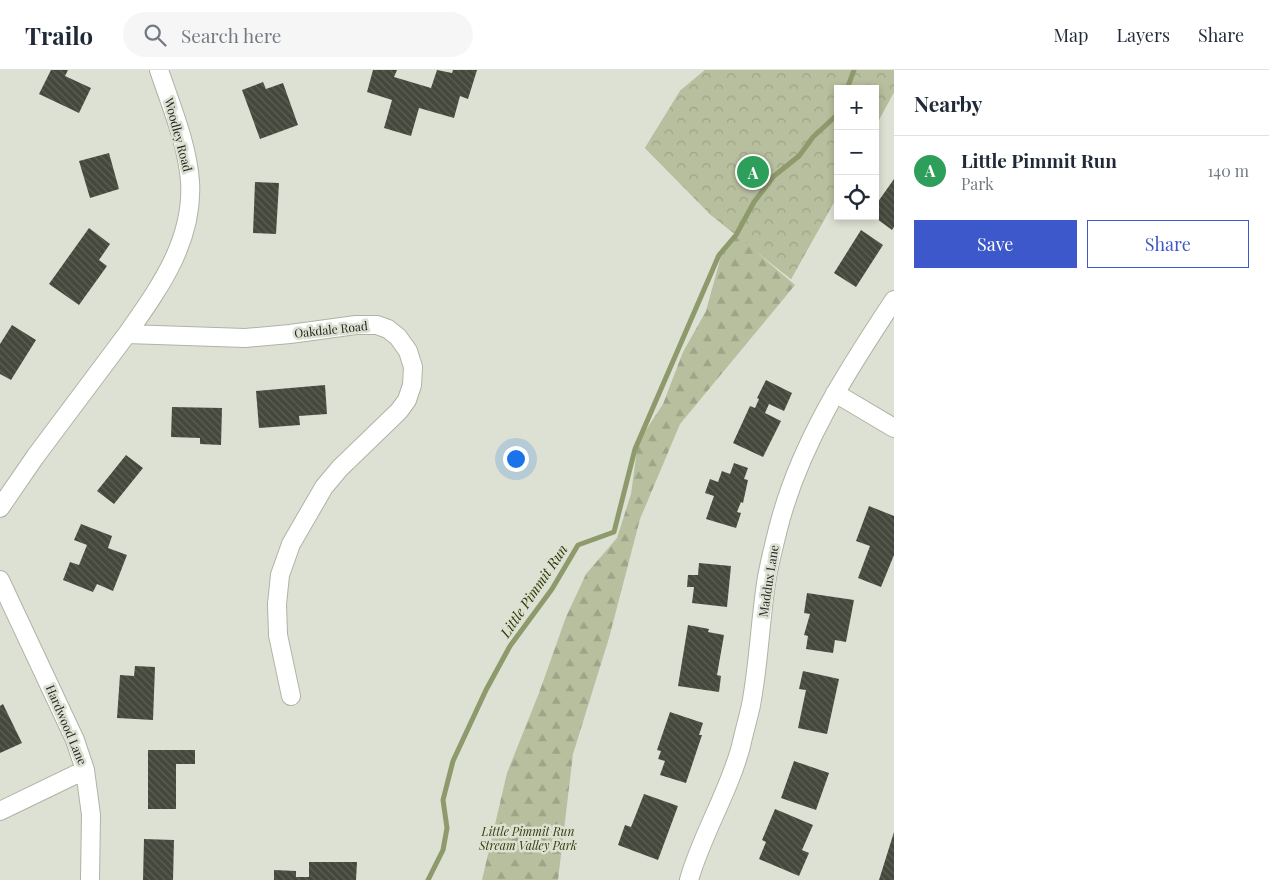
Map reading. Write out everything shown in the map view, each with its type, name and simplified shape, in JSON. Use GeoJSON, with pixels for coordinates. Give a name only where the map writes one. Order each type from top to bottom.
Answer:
{"type":"FeatureCollection","features":[{"type":"Feature","properties":{"kind":"street","name":"Woodley Road"},"geometry":{"type":"LineString","coordinates":[[127,334],[159,288],[175,258],[184,234],[189,210],[190,182],[188,167],[181,136],[160,70]]}},
{"type":"Feature","properties":{"kind":"street","name":"Maddux Lane"},"geometry":{"type":"LineString","coordinates":[[689,880],[740,749],[751,704],[767,577],[779,527],[794,479],[835,393],[854,360],[894,300]]}},
{"type":"Feature","properties":{"kind":"street","name":"Oakdale Road"},"geometry":{"type":"LineString","coordinates":[[127,334],[246,338],[356,325],[377,325],[388,329],[398,337],[408,351],[413,367],[412,385],[407,400],[399,411],[340,468],[324,487],[290,544],[280,575],[277,604],[278,635],[291,696]]}},
{"type":"Feature","properties":{"kind":"street"},"geometry":{"type":"LineString","coordinates":[[0,508],[35,457],[127,334]]}},
{"type":"Feature","properties":{"kind":"street"},"geometry":{"type":"LineString","coordinates":[[835,393],[894,428]]}},
{"type":"Feature","properties":{"kind":"street","name":"Hardwood Lane"},"geometry":{"type":"LineString","coordinates":[[0,580],[74,740],[85,770],[91,815],[90,880]]}},
{"type":"Feature","properties":{"kind":"street"},"geometry":{"type":"LineString","coordinates":[[0,811],[85,770]]}},
{"type":"Feature","properties":{"kind":"green space","name":"Little Pimmit Run Stream Valley Park"},"geometry":{"type":"Polygon","coordinates":[[[705,70],[894,70],[894,92],[879,120],[879,85],[834,85],[834,202],[791,279],[755,251],[795,285],[680,424],[640,519],[609,638],[573,754],[558,880],[482,880],[507,773],[539,693],[566,617],[586,574],[617,538],[631,494],[638,442],[663,404],[683,352],[706,311],[723,249],[736,235],[711,215],[645,148],[680,91],[705,70]]]}},
{"type":"Feature","properties":{"kind":"green space"},"geometry":{"type":"Polygon","coordinates":[[[705,70],[894,70],[894,92],[879,120],[879,85],[834,85],[834,202],[791,279],[711,215],[645,148],[680,91],[705,70]]]}},
{"type":"Feature","properties":{"kind":"building"},"geometry":{"type":"Polygon","coordinates":[[[51,70],[68,70],[65,76],[91,88],[79,113],[39,94],[51,70]]]}},
{"type":"Feature","properties":{"kind":"building"},"geometry":{"type":"Polygon","coordinates":[[[373,70],[397,70],[394,77],[431,88],[437,70],[452,73],[453,70],[477,70],[468,99],[460,96],[454,118],[419,108],[411,136],[384,128],[392,100],[367,92],[373,70]]]}},
{"type":"Feature","properties":{"kind":"building"},"geometry":{"type":"Polygon","coordinates":[[[263,82],[266,89],[283,83],[298,125],[260,139],[242,90],[263,82]]]}},
{"type":"Feature","properties":{"kind":"building"},"geometry":{"type":"Polygon","coordinates":[[[109,153],[119,189],[90,198],[79,161],[109,153]]]}},
{"type":"Feature","properties":{"kind":"building"},"geometry":{"type":"Polygon","coordinates":[[[894,179],[894,227],[892,230],[878,220],[879,200],[894,179]]]}},
{"type":"Feature","properties":{"kind":"building"},"geometry":{"type":"Polygon","coordinates":[[[255,182],[279,183],[276,234],[253,233],[255,182]]]}},
{"type":"Feature","properties":{"kind":"building"},"geometry":{"type":"Polygon","coordinates":[[[89,228],[110,244],[99,260],[107,266],[79,305],[49,284],[89,228]]]}},
{"type":"Feature","properties":{"kind":"building"},"geometry":{"type":"Polygon","coordinates":[[[861,230],[883,245],[856,287],[834,273],[861,230]]]}},
{"type":"Feature","properties":{"kind":"building"},"geometry":{"type":"Polygon","coordinates":[[[12,325],[36,340],[11,380],[0,374],[0,344],[12,325]]]}},
{"type":"Feature","properties":{"kind":"building"},"geometry":{"type":"Polygon","coordinates":[[[766,380],[792,393],[784,411],[769,404],[765,413],[781,421],[763,457],[733,443],[750,406],[755,408],[759,399],[757,398],[766,380]]]}},
{"type":"Feature","properties":{"kind":"building"},"geometry":{"type":"Polygon","coordinates":[[[325,385],[327,414],[299,416],[300,425],[259,428],[256,391],[325,385]]]}},
{"type":"Feature","properties":{"kind":"building"},"geometry":{"type":"Polygon","coordinates":[[[172,407],[222,408],[221,445],[200,444],[200,438],[171,437],[172,407]]]}},
{"type":"Feature","properties":{"kind":"building"},"geometry":{"type":"Polygon","coordinates":[[[126,455],[143,468],[114,504],[97,491],[126,455]]]}},
{"type":"Feature","properties":{"kind":"building"},"geometry":{"type":"Polygon","coordinates":[[[734,463],[748,468],[744,479],[748,480],[743,503],[741,502],[737,512],[741,513],[736,528],[706,519],[714,496],[705,493],[710,479],[718,482],[722,471],[730,474],[734,463]]]}},
{"type":"Feature","properties":{"kind":"building"},"geometry":{"type":"Polygon","coordinates":[[[869,506],[894,516],[894,555],[881,587],[858,578],[870,546],[856,541],[869,506]]]}},
{"type":"Feature","properties":{"kind":"building"},"geometry":{"type":"Polygon","coordinates":[[[81,524],[112,536],[108,548],[127,555],[113,591],[97,584],[93,592],[63,580],[70,562],[79,565],[87,545],[74,540],[81,524]]]}},
{"type":"Feature","properties":{"kind":"building"},"geometry":{"type":"Polygon","coordinates":[[[699,563],[731,566],[727,607],[692,603],[694,587],[687,587],[688,575],[698,575],[699,563]]]}},
{"type":"Feature","properties":{"kind":"building"},"geometry":{"type":"Polygon","coordinates":[[[807,593],[854,600],[846,642],[835,640],[833,653],[806,649],[808,636],[804,635],[810,614],[804,613],[807,593]]]}},
{"type":"Feature","properties":{"kind":"building"},"geometry":{"type":"Polygon","coordinates":[[[688,625],[709,629],[708,632],[724,635],[717,675],[721,676],[719,692],[678,686],[688,625]]]}},
{"type":"Feature","properties":{"kind":"building"},"geometry":{"type":"Polygon","coordinates":[[[135,666],[155,667],[153,720],[117,718],[120,675],[134,676],[135,666]]]}},
{"type":"Feature","properties":{"kind":"building"},"geometry":{"type":"Polygon","coordinates":[[[803,671],[839,679],[827,734],[798,728],[806,690],[799,689],[803,671]]]}},
{"type":"Feature","properties":{"kind":"building"},"geometry":{"type":"Polygon","coordinates":[[[3,704],[22,743],[0,753],[0,706],[3,704]]]}},
{"type":"Feature","properties":{"kind":"building"},"geometry":{"type":"Polygon","coordinates":[[[670,712],[703,723],[699,735],[702,735],[686,783],[660,775],[665,761],[658,759],[661,751],[657,750],[670,712]]]}},
{"type":"Feature","properties":{"kind":"building"},"geometry":{"type":"Polygon","coordinates":[[[148,750],[195,750],[195,764],[176,764],[176,809],[148,809],[148,750]]]}},
{"type":"Feature","properties":{"kind":"building"},"geometry":{"type":"Polygon","coordinates":[[[794,761],[829,773],[816,810],[781,798],[794,761]]]}},
{"type":"Feature","properties":{"kind":"building"},"geometry":{"type":"Polygon","coordinates":[[[644,794],[678,806],[658,860],[618,845],[625,825],[631,827],[644,794]]]}},
{"type":"Feature","properties":{"kind":"building"},"geometry":{"type":"Polygon","coordinates":[[[775,809],[813,825],[802,850],[809,853],[799,876],[759,859],[766,842],[762,840],[775,809]]]}},
{"type":"Feature","properties":{"kind":"building"},"geometry":{"type":"Polygon","coordinates":[[[894,832],[894,880],[879,880],[894,832]]]}},
{"type":"Feature","properties":{"kind":"building"},"geometry":{"type":"Polygon","coordinates":[[[144,839],[174,840],[173,880],[143,880],[144,839]]]}},
{"type":"Feature","properties":{"kind":"building"},"geometry":{"type":"Polygon","coordinates":[[[309,862],[357,862],[356,880],[274,880],[274,870],[296,871],[296,877],[309,877],[309,862]]]}},
{"type":"Feature","properties":{"kind":"waterway","name":"Little Pimmit Run"},"geometry":{"type":"LineString","coordinates":[[848,85],[854,70]]}},
{"type":"Feature","properties":{"kind":"waterway","name":"Little Pimmit Run"},"geometry":{"type":"LineString","coordinates":[[428,880],[443,850],[447,828],[443,800],[453,761],[486,690],[510,646],[552,589],[578,545],[614,532],[635,449],[719,255],[736,235],[754,202],[774,176],[799,156],[813,137],[834,118]]}},
{"type":"Feature","properties":{"kind":"place","name":"Little Pimmit Run"},"geometry":{"type":"Point","coordinates":[753,172]}}]}
